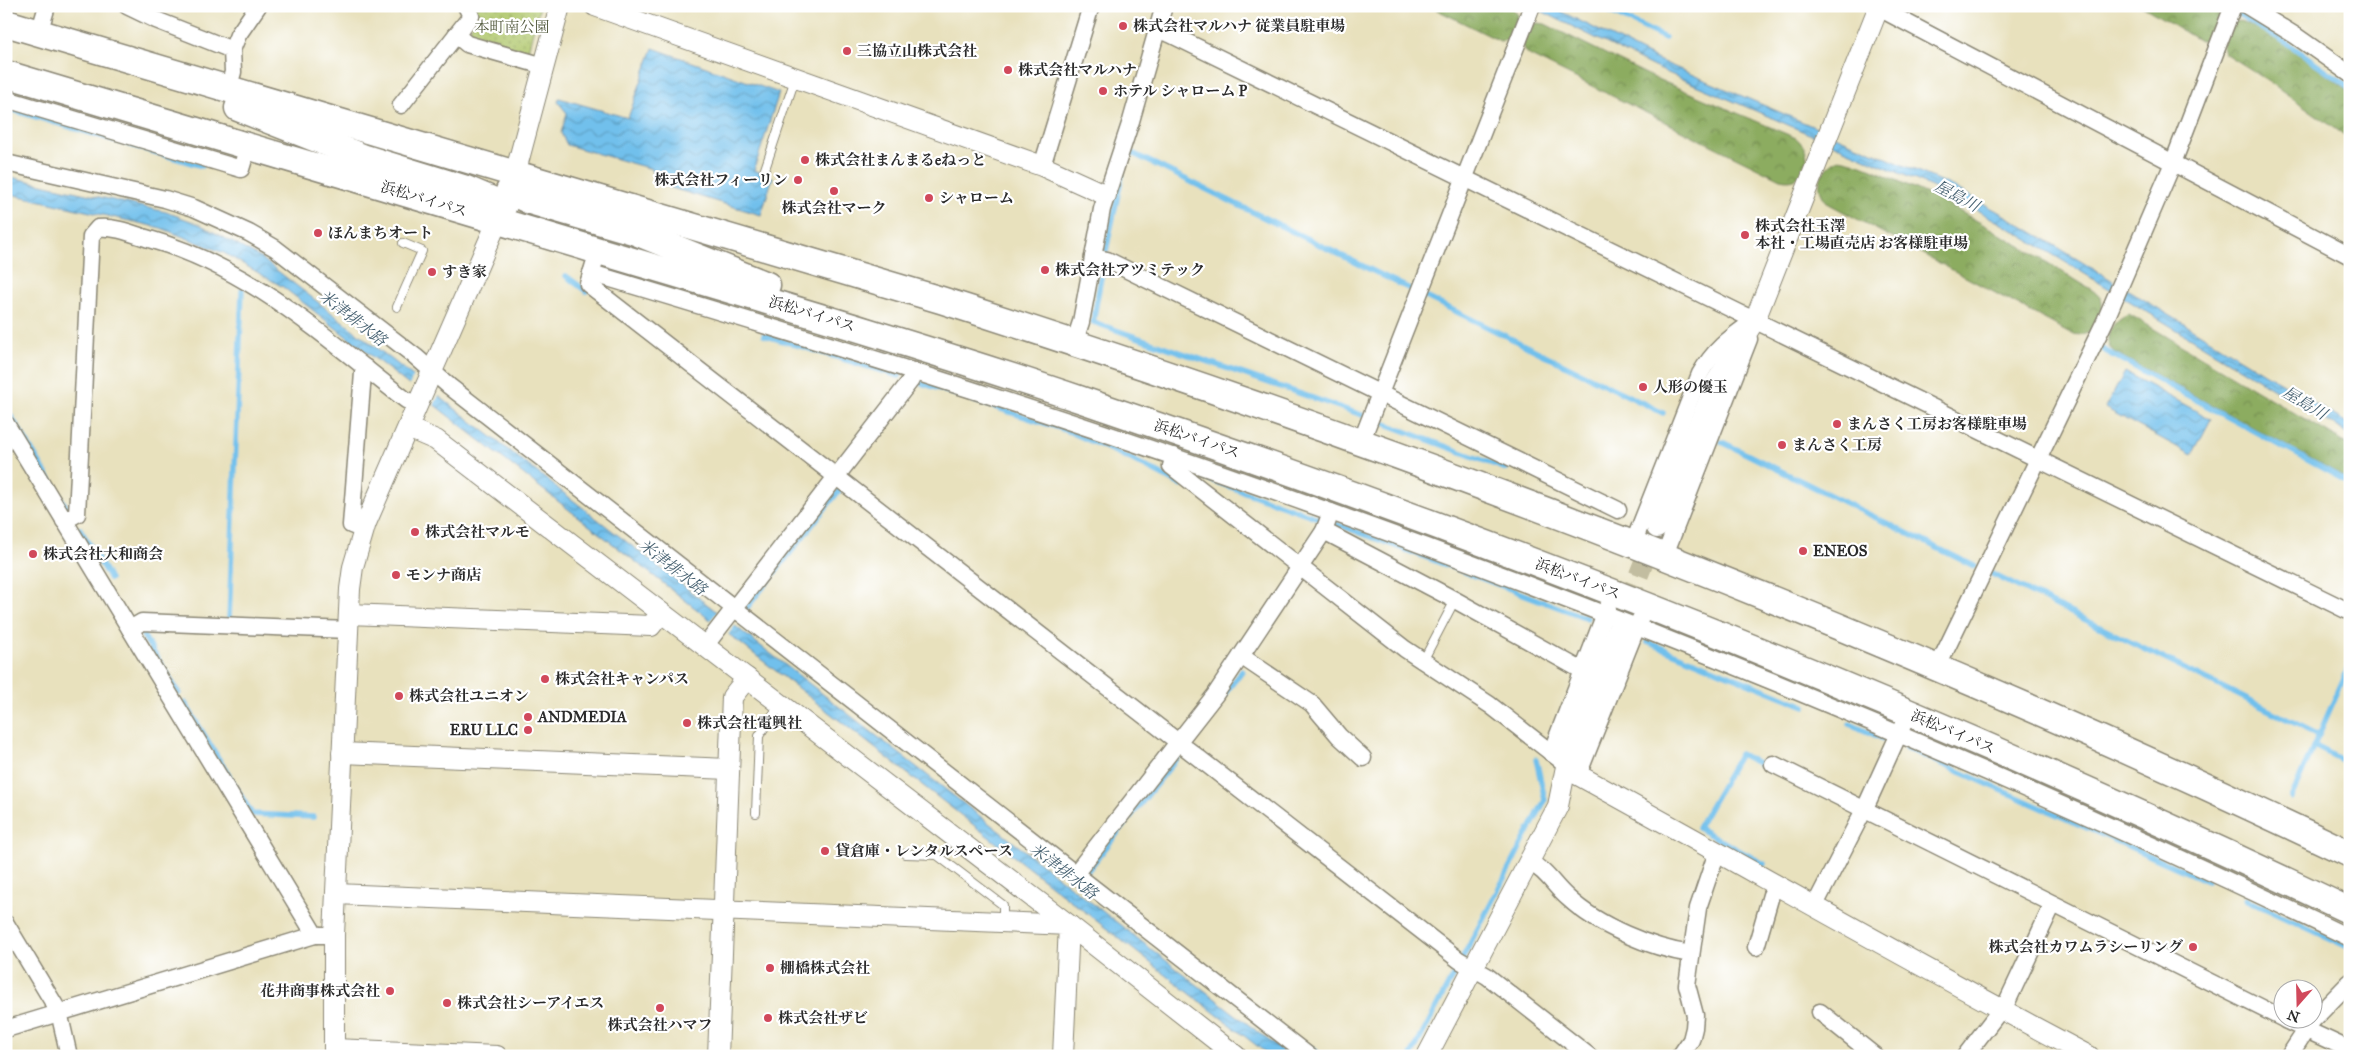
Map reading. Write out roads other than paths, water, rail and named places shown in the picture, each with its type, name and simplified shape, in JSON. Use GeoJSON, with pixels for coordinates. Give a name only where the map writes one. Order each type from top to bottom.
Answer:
{"type":"FeatureCollection","features":[{"type":"Feature","properties":{"kind":"highway","name":"浜松バイパス"},"geometry":{"type":"LineString","coordinates":[[6,23],[228,89],[506,198],[595,262],[856,327],[1214,445],[1430,523],[1609,604],[1904,724],[2146,816],[2350,911]]}},
{"type":"Feature","properties":{"kind":"highway"},"geometry":{"type":"LineString","coordinates":[[168,72],[230,104],[356,155],[466,189],[506,198],[530,200],[633,231],[765,284],[856,327]]}},
{"type":"Feature","properties":{"kind":"highway","name":"浜松バイパス"},"geometry":{"type":"LineString","coordinates":[[6,74],[248,146],[506,198],[932,298],[1074,343],[1361,442],[1643,533],[1664,557],[1937,668],[2132,753],[2350,854]]}},
{"type":"Feature","properties":{"kind":"street"},"geometry":{"type":"LineString","coordinates":[[39,33],[47,6]]}},
{"type":"Feature","properties":{"kind":"street"},"geometry":{"type":"LineString","coordinates":[[127,6],[156,20],[232,50]]}},
{"type":"Feature","properties":{"kind":"street"},"geometry":{"type":"LineString","coordinates":[[228,89],[233,67],[232,50],[238,34],[258,6]]}},
{"type":"Feature","properties":{"kind":"street"},"geometry":{"type":"LineString","coordinates":[[401,105],[471,16],[466,6]]}},
{"type":"Feature","properties":{"kind":"street"},"geometry":{"type":"LineString","coordinates":[[497,1056],[334,1052],[325,935],[336,894],[348,622],[353,567],[364,530],[506,198],[560,6]]}},
{"type":"Feature","properties":{"kind":"street"},"geometry":{"type":"LineString","coordinates":[[595,6],[1042,166],[1106,195]]}},
{"type":"Feature","properties":{"kind":"street"},"geometry":{"type":"LineString","coordinates":[[1042,166],[1091,6]]}},
{"type":"Feature","properties":{"kind":"street"},"geometry":{"type":"LineString","coordinates":[[1074,343],[1081,322],[1106,195],[1131,121],[1164,6]]}},
{"type":"Feature","properties":{"kind":"street"},"geometry":{"type":"LineString","coordinates":[[1937,668],[2114,301],[2172,162],[2233,6]]}},
{"type":"Feature","properties":{"kind":"street"},"geometry":{"type":"LineString","coordinates":[[2247,6],[2296,36],[2350,74]]}},
{"type":"Feature","properties":{"kind":"street"},"geometry":{"type":"LineString","coordinates":[[1664,557],[1748,345],[1755,320],[1877,7],[2350,256]]}},
{"type":"Feature","properties":{"kind":"street"},"geometry":{"type":"LineString","coordinates":[[1361,442],[1530,10]]}},
{"type":"Feature","properties":{"kind":"street"},"geometry":{"type":"LineString","coordinates":[[1157,30],[1179,38],[2350,612]]}},
{"type":"Feature","properties":{"kind":"street"},"geometry":{"type":"LineString","coordinates":[[456,35],[468,44],[544,66]]}},
{"type":"Feature","properties":{"kind":"street"},"geometry":{"type":"LineString","coordinates":[[6,99],[241,169],[248,146]]}},
{"type":"Feature","properties":{"kind":"street"},"geometry":{"type":"LineString","coordinates":[[6,163],[165,198],[194,208],[249,232],[275,248],[431,374],[732,611],[1309,1056]]}},
{"type":"Feature","properties":{"kind":"street"},"geometry":{"type":"LineString","coordinates":[[64,521],[77,514],[91,236],[98,228],[125,232],[157,241],[218,265],[275,298],[406,400],[418,404]]}},
{"type":"Feature","properties":{"kind":"street"},"geometry":{"type":"LineString","coordinates":[[1093,257],[1107,260],[1618,510]]}},
{"type":"Feature","properties":{"kind":"street"},"geometry":{"type":"LineString","coordinates":[[1551,752],[1609,604],[1331,512],[1174,456],[914,371],[595,262],[588,284],[1459,960],[1486,976],[1589,1056]]}},
{"type":"Feature","properties":{"kind":"street"},"geometry":{"type":"LineString","coordinates":[[1586,494],[1614,516],[1643,533],[1716,382],[1755,320]]}},
{"type":"Feature","properties":{"kind":"street"},"geometry":{"type":"LineString","coordinates":[[364,530],[351,525],[363,373],[366,368]]}},
{"type":"Feature","properties":{"kind":"street"},"geometry":{"type":"LineString","coordinates":[[710,639],[911,380],[914,371]]}},
{"type":"Feature","properties":{"kind":"street"},"geometry":{"type":"LineString","coordinates":[[6,424],[130,629],[325,935]]}},
{"type":"Feature","properties":{"kind":"street"},"geometry":{"type":"LineString","coordinates":[[408,428],[436,440],[662,613],[710,639],[746,678],[1069,924],[1236,1056]]}},
{"type":"Feature","properties":{"kind":"street"},"geometry":{"type":"LineString","coordinates":[[1174,456],[1170,466],[1423,661],[1490,705],[1572,770],[2001,1010],[2089,1056]]}},
{"type":"Feature","properties":{"kind":"street"},"geometry":{"type":"LineString","coordinates":[[1075,874],[1215,695],[1324,531],[1331,512]]}},
{"type":"Feature","properties":{"kind":"street"},"geometry":{"type":"LineString","coordinates":[[1324,531],[1455,600],[1582,671]]}},
{"type":"Feature","properties":{"kind":"street"},"geometry":{"type":"LineString","coordinates":[[130,629],[142,622],[348,622],[651,626],[662,613]]}},
{"type":"Feature","properties":{"kind":"street"},"geometry":{"type":"LineString","coordinates":[[1427,1056],[1558,806],[1572,770],[1641,616]]}},
{"type":"Feature","properties":{"kind":"street"},"geometry":{"type":"LineString","coordinates":[[1572,770],[1569,752],[1616,631]]}},
{"type":"Feature","properties":{"kind":"street"},"geometry":{"type":"LineString","coordinates":[[1241,656],[1312,704],[1339,736],[1363,758]]}},
{"type":"Feature","properties":{"kind":"street"},"geometry":{"type":"LineString","coordinates":[[718,1056],[732,697],[746,678]]}},
{"type":"Feature","properties":{"kind":"street"},"geometry":{"type":"LineString","coordinates":[[1815,905],[1864,809],[1904,724],[2144,842],[2350,938]]}},
{"type":"Feature","properties":{"kind":"street"},"geometry":{"type":"LineString","coordinates":[[342,753],[729,769]]}},
{"type":"Feature","properties":{"kind":"street"},"geometry":{"type":"LineString","coordinates":[[1773,764],[2274,1014]]}},
{"type":"Feature","properties":{"kind":"street"},"geometry":{"type":"LineString","coordinates":[[1680,1056],[1691,1040],[1694,1028],[1695,1015],[1687,985],[1691,954],[1698,908],[1717,852]]}},
{"type":"Feature","properties":{"kind":"street"},"geometry":{"type":"LineString","coordinates":[[1529,862],[1542,868],[1569,900],[1619,931],[1643,942],[1691,954]]}},
{"type":"Feature","properties":{"kind":"street"},"geometry":{"type":"LineString","coordinates":[[1756,947],[1777,885]]}},
{"type":"Feature","properties":{"kind":"street"},"geometry":{"type":"LineString","coordinates":[[336,894],[1069,924]]}},
{"type":"Feature","properties":{"kind":"street"},"geometry":{"type":"LineString","coordinates":[[1965,1056],[2008,1000],[2053,904]]}},
{"type":"Feature","properties":{"kind":"street"},"geometry":{"type":"LineString","coordinates":[[6,924],[59,1012],[69,1056]]}},
{"type":"Feature","properties":{"kind":"street"},"geometry":{"type":"LineString","coordinates":[[1063,1056],[1069,924]]}},
{"type":"Feature","properties":{"kind":"street"},"geometry":{"type":"LineString","coordinates":[[6,1029],[325,935]]}},
{"type":"Feature","properties":{"kind":"street"},"geometry":{"type":"LineString","coordinates":[[2324,1009],[2350,982]]}},
{"type":"Feature","properties":{"kind":"street"},"geometry":{"type":"LineString","coordinates":[[1820,1012],[1875,1056]]}},
{"type":"Feature","properties":{"kind":"street"},"geometry":{"type":"LineString","coordinates":[[2289,1056],[2306,1030]]}},
{"type":"Feature","properties":{"kind":"street"},"geometry":{"type":"LineString","coordinates":[[2321,1030],[2350,1050]]}},
{"type":"Feature","properties":{"kind":"lane"},"geometry":{"type":"LineString","coordinates":[[764,172],[795,78]]}},
{"type":"Feature","properties":{"kind":"lane"},"geometry":{"type":"LineString","coordinates":[[397,308],[422,251],[403,243]]}},
{"type":"Feature","properties":{"kind":"lane"},"geometry":{"type":"LineString","coordinates":[[1423,661],[1455,600]]}},
{"type":"Feature","properties":{"kind":"lane"},"geometry":{"type":"LineString","coordinates":[[756,813],[759,736],[780,704]]}},
{"type":"Feature","properties":{"kind":"lane"},"geometry":{"type":"LineString","coordinates":[[905,854],[937,855],[1003,905],[1002,922]]}},
{"type":"Feature","properties":{"kind":"water","name":"屋島川"},"geometry":{"type":"Polygon","coordinates":[[[1531,6],[1550,6],[1658,60],[1952,186],[2013,220],[2350,425],[2350,435],[2009,228],[1948,194],[1654,67],[1531,6]]]}},
{"type":"Feature","properties":{"kind":"water"},"geometry":{"type":"Polygon","coordinates":[[[653,48],[779,93],[754,170],[773,177],[761,215],[655,183],[652,169],[567,145],[561,133],[567,113],[558,102],[559,98],[628,118],[653,48]]]}},
{"type":"Feature","properties":{"kind":"water"},"geometry":{"type":"Polygon","coordinates":[[[6,176],[166,212],[199,224],[261,258],[1289,1056],[1270,1056],[283,287],[224,253],[161,228],[6,193],[6,176]]]}},
{"type":"Feature","properties":{"kind":"water"},"geometry":{"type":"Polygon","coordinates":[[[2125,372],[2211,419],[2192,455],[2105,408],[2125,372]]]}},
{"type":"Feature","properties":{"kind":"waterway"},"geometry":{"type":"LineString","coordinates":[[1599,6],[1665,38]]}},
{"type":"Feature","properties":{"kind":"waterway"},"geometry":{"type":"LineString","coordinates":[[2238,14],[2290,45],[2350,87]]}},
{"type":"Feature","properties":{"kind":"waterway"},"geometry":{"type":"LineString","coordinates":[[6,108],[202,166]]}},
{"type":"Feature","properties":{"kind":"waterway"},"geometry":{"type":"LineString","coordinates":[[1128,151],[1412,290]]}},
{"type":"Feature","properties":{"kind":"waterway"},"geometry":{"type":"LineString","coordinates":[[1106,251],[1122,175]]}},
{"type":"Feature","properties":{"kind":"waterway"},"geometry":{"type":"LineString","coordinates":[[1103,267],[1093,322],[1362,415]]}},
{"type":"Feature","properties":{"kind":"waterway"},"geometry":{"type":"LineString","coordinates":[[566,276],[586,291]]}},
{"type":"Feature","properties":{"kind":"waterway"},"geometry":{"type":"LineString","coordinates":[[229,620],[242,290]]}},
{"type":"Feature","properties":{"kind":"waterway"},"geometry":{"type":"LineString","coordinates":[[1424,296],[1663,413]]}},
{"type":"Feature","properties":{"kind":"waterway"},"geometry":{"type":"LineString","coordinates":[[764,335],[899,376]]}},
{"type":"Feature","properties":{"kind":"waterway"},"geometry":{"type":"LineString","coordinates":[[2100,348],[2350,483]]}},
{"type":"Feature","properties":{"kind":"waterway"},"geometry":{"type":"LineString","coordinates":[[918,382],[1068,431],[1127,457],[1181,485]]}},
{"type":"Feature","properties":{"kind":"waterway"},"geometry":{"type":"LineString","coordinates":[[6,408],[68,510]]}},
{"type":"Feature","properties":{"kind":"waterway"},"geometry":{"type":"LineString","coordinates":[[1378,421],[1506,469]]}},
{"type":"Feature","properties":{"kind":"waterway"},"geometry":{"type":"LineString","coordinates":[[1722,442],[1974,566]]}},
{"type":"Feature","properties":{"kind":"waterway"},"geometry":{"type":"LineString","coordinates":[[1202,477],[1321,519]]}},
{"type":"Feature","properties":{"kind":"waterway"},"geometry":{"type":"LineString","coordinates":[[746,609],[842,487]]}},
{"type":"Feature","properties":{"kind":"waterway"},"geometry":{"type":"LineString","coordinates":[[1334,523],[1587,618]]}},
{"type":"Feature","properties":{"kind":"waterway"},"geometry":{"type":"LineString","coordinates":[[80,529],[110,579]]}},
{"type":"Feature","properties":{"kind":"waterway"},"geometry":{"type":"LineString","coordinates":[[1988,572],[2319,735]]}},
{"type":"Feature","properties":{"kind":"waterway"},"geometry":{"type":"LineString","coordinates":[[141,632],[179,693]]}},
{"type":"Feature","properties":{"kind":"waterway"},"geometry":{"type":"LineString","coordinates":[[1647,642],[1805,706]]}},
{"type":"Feature","properties":{"kind":"waterway"},"geometry":{"type":"LineString","coordinates":[[2291,798],[2350,664]]}},
{"type":"Feature","properties":{"kind":"waterway"},"geometry":{"type":"LineString","coordinates":[[1189,741],[1242,671]]}},
{"type":"Feature","properties":{"kind":"waterway"},"geometry":{"type":"LineString","coordinates":[[185,703],[252,814],[313,817]]}},
{"type":"Feature","properties":{"kind":"waterway"},"geometry":{"type":"LineString","coordinates":[[1850,724],[1888,741]]}},
{"type":"Feature","properties":{"kind":"waterway"},"geometry":{"type":"LineString","coordinates":[[2314,746],[2350,764]]}},
{"type":"Feature","properties":{"kind":"waterway"},"geometry":{"type":"LineString","coordinates":[[1906,748],[2207,881]]}},
{"type":"Feature","properties":{"kind":"waterway","name":"米津排水路"},"geometry":{"type":"LineString","coordinates":[[1085,874],[1181,753]]}},
{"type":"Feature","properties":{"kind":"waterway"},"geometry":{"type":"LineString","coordinates":[[1764,864],[1698,828],[1740,754],[1772,770]]}},
{"type":"Feature","properties":{"kind":"waterway"},"geometry":{"type":"LineString","coordinates":[[1462,959],[1545,800],[1536,759]]}},
{"type":"Feature","properties":{"kind":"waterway"},"geometry":{"type":"LineString","coordinates":[[2245,899],[2350,948]]}},
{"type":"Feature","properties":{"kind":"waterway"},"geometry":{"type":"LineString","coordinates":[[1411,1056],[1458,966]]}},
{"type":"Feature","properties":{"kind":"waterway"},"geometry":{"type":"LineString","coordinates":[[1310,1048],[1321,1056]]}},
{"type":"Feature","properties":{"kind":"tunnel"},"geometry":{"type":"LineString","coordinates":[[1617,631],[1657,528]]}},
{"type":"Feature","properties":{"kind":"place","name":"株式会社マルハナ 従業員駐車場"},"geometry":{"type":"Point","coordinates":[1123,26]}},
{"type":"Feature","properties":{"kind":"place","name":"三協立山株式会社"},"geometry":{"type":"Point","coordinates":[847,51]}},
{"type":"Feature","properties":{"kind":"place","name":"株式会社マルハナ"},"geometry":{"type":"Point","coordinates":[1008,70]}},
{"type":"Feature","properties":{"kind":"place","name":"ホテル シャローム P"},"geometry":{"type":"Point","coordinates":[1103,91]}},
{"type":"Feature","properties":{"kind":"place","name":"株式会社まんまるeねっと"},"geometry":{"type":"Point","coordinates":[805,160]}},
{"type":"Feature","properties":{"kind":"place","name":"株式会社フィーリン"},"geometry":{"type":"Point","coordinates":[798,180]}},
{"type":"Feature","properties":{"kind":"place","name":"株式会社マーク"},"geometry":{"type":"Point","coordinates":[834,191]}},
{"type":"Feature","properties":{"kind":"place","name":"シャローム"},"geometry":{"type":"Point","coordinates":[929,198]}},
{"type":"Feature","properties":{"kind":"place","name":"ほんまちオート"},"geometry":{"type":"Point","coordinates":[318,233]}},
{"type":"Feature","properties":{"kind":"place","name":"株式会社玉澤 本社・工場直売店 お客様駐車場"},"geometry":{"type":"Point","coordinates":[1745,235]}},
{"type":"Feature","properties":{"kind":"place","name":"株式会社アツミテック"},"geometry":{"type":"Point","coordinates":[1045,270]}},
{"type":"Feature","properties":{"kind":"place","name":"すき家"},"geometry":{"type":"Point","coordinates":[432,272]}},
{"type":"Feature","properties":{"kind":"place","name":"人形の優玉"},"geometry":{"type":"Point","coordinates":[1643,387]}},
{"type":"Feature","properties":{"kind":"place","name":"まんさく工房お客様駐車場"},"geometry":{"type":"Point","coordinates":[1837,424]}},
{"type":"Feature","properties":{"kind":"place","name":"まんさく工房"},"geometry":{"type":"Point","coordinates":[1782,445]}},
{"type":"Feature","properties":{"kind":"place","name":"株式会社マルモ"},"geometry":{"type":"Point","coordinates":[415,532]}},
{"type":"Feature","properties":{"kind":"place","name":"ENEOS"},"geometry":{"type":"Point","coordinates":[1803,551]}},
{"type":"Feature","properties":{"kind":"place","name":"株式会社大和商会"},"geometry":{"type":"Point","coordinates":[33,554]}},
{"type":"Feature","properties":{"kind":"place","name":"モンナ商店"},"geometry":{"type":"Point","coordinates":[396,575]}},
{"type":"Feature","properties":{"kind":"place","name":"株式会社キャンパス"},"geometry":{"type":"Point","coordinates":[545,679]}},
{"type":"Feature","properties":{"kind":"place","name":"株式会社ユニオン"},"geometry":{"type":"Point","coordinates":[399,696]}},
{"type":"Feature","properties":{"kind":"place","name":"ANDMEDIA"},"geometry":{"type":"Point","coordinates":[528,717]}},
{"type":"Feature","properties":{"kind":"place","name":"株式会社電興社"},"geometry":{"type":"Point","coordinates":[687,723]}},
{"type":"Feature","properties":{"kind":"place","name":"ERU LLC"},"geometry":{"type":"Point","coordinates":[528,730]}},
{"type":"Feature","properties":{"kind":"place","name":"貸倉庫・レンタルスペース"},"geometry":{"type":"Point","coordinates":[825,851]}},
{"type":"Feature","properties":{"kind":"place","name":"株式会社カワムラシーリング"},"geometry":{"type":"Point","coordinates":[2193,947]}},
{"type":"Feature","properties":{"kind":"place","name":"棚橋株式会社"},"geometry":{"type":"Point","coordinates":[770,968]}},
{"type":"Feature","properties":{"kind":"place","name":"花井商事株式会社"},"geometry":{"type":"Point","coordinates":[390,991]}},
{"type":"Feature","properties":{"kind":"place","name":"株式会社シーアイエス"},"geometry":{"type":"Point","coordinates":[447,1003]}},
{"type":"Feature","properties":{"kind":"place","name":"株式会社ハマフ"},"geometry":{"type":"Point","coordinates":[660,1008]}},
{"type":"Feature","properties":{"kind":"place","name":"株式会社ザビ"},"geometry":{"type":"Point","coordinates":[768,1018]}},
{"type":"Feature","properties":{"kind":"park label","name":"本町南公園"},"geometry":{"type":"Point","coordinates":[512,27]}}]}
